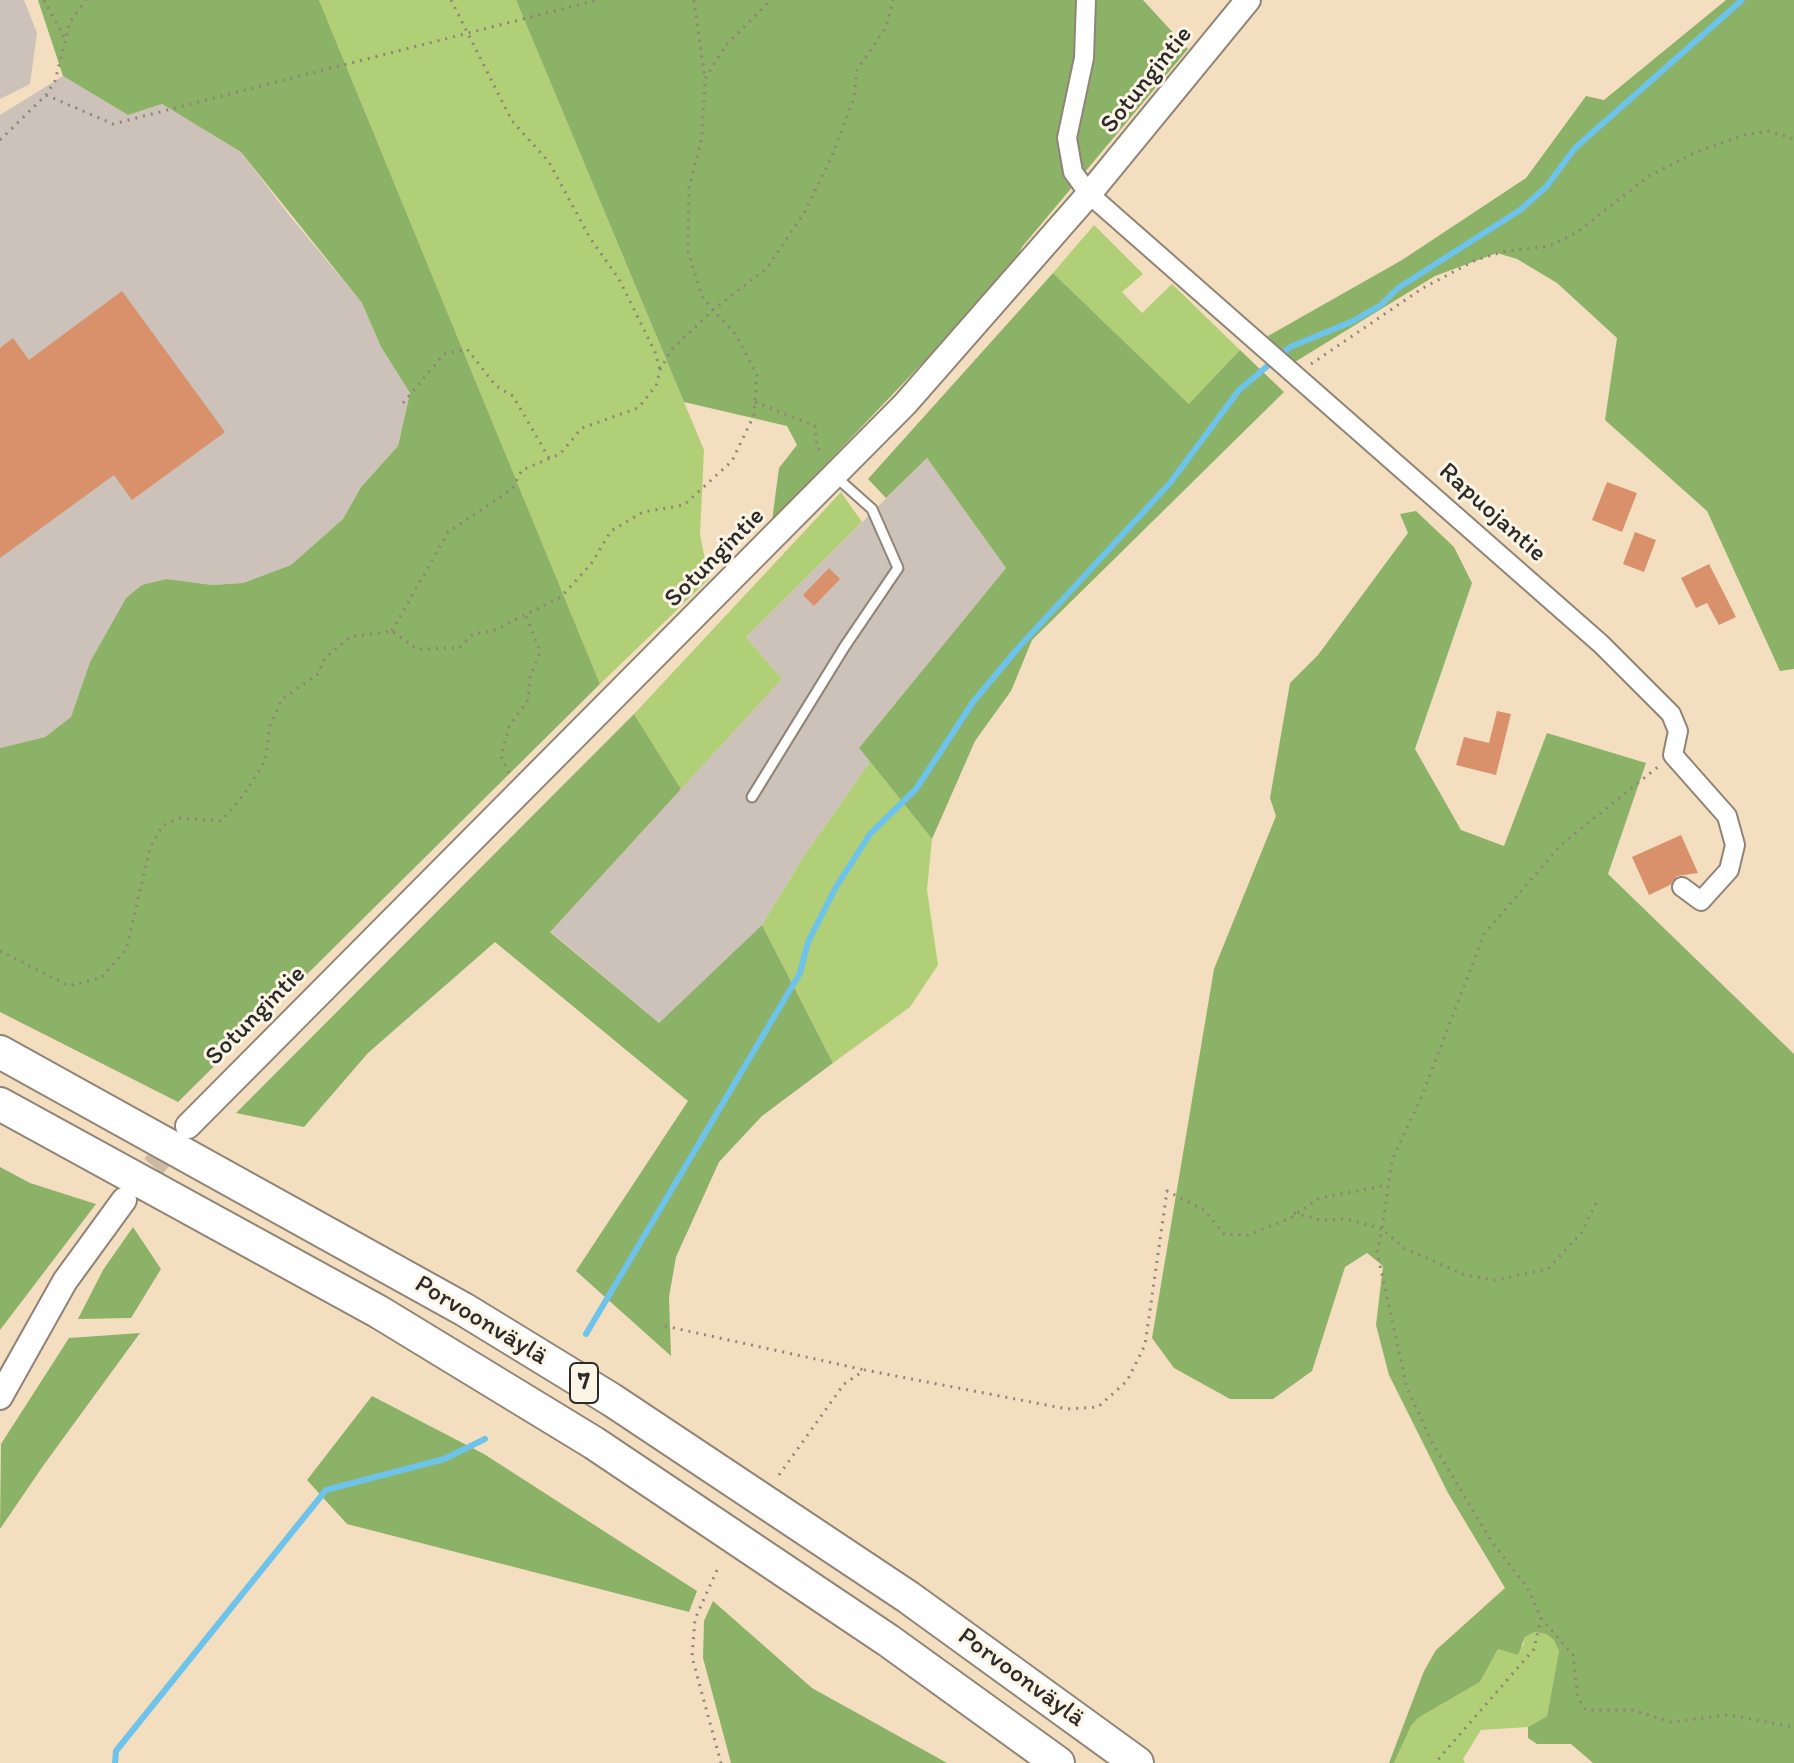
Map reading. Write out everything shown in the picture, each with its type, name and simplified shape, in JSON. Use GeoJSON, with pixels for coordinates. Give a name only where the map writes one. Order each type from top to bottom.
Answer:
{"type":"FeatureCollection","features":[{"type":"Feature","properties":{"kind":"highway","name":"Porvoonväylä"},"geometry":{"type":"LineString","coordinates":[[0,1052],[465,1310],[612,1400],[908,1597],[1137,1763]]}},
{"type":"Feature","properties":{"kind":"highway","name":"Porvoonväylä"},"geometry":{"type":"LineString","coordinates":[[0,1104],[379,1312],[581,1434],[889,1641],[1058,1763]]}},
{"type":"Feature","properties":{"kind":"street"},"geometry":{"type":"LineString","coordinates":[[1086,0],[1084,58],[1067,138],[1073,172],[1089,194]]}},
{"type":"Feature","properties":{"kind":"street","name":"Sotungintie"},"geometry":{"type":"LineString","coordinates":[[188,1126],[976,326],[1248,0]]}},
{"type":"Feature","properties":{"kind":"street","name":"Rapuojantie"},"geometry":{"type":"LineString","coordinates":[[1089,194],[1601,644],[1671,714],[1678,731],[1673,755]]}},
{"type":"Feature","properties":{"kind":"street"},"geometry":{"type":"LineString","coordinates":[[1673,755],[1727,816],[1735,845],[1729,870],[1701,901],[1682,887]]}},
{"type":"Feature","properties":{"kind":"street"},"geometry":{"type":"LineString","coordinates":[[0,1397],[65,1281],[124,1200]]}},
{"type":"Feature","properties":{"kind":"lane"},"geometry":{"type":"LineString","coordinates":[[752,797],[845,646],[898,568],[872,509],[833,468]]}},
{"type":"Feature","properties":{"kind":"path"},"geometry":{"type":"LineString","coordinates":[[44,0],[67,41]]}},
{"type":"Feature","properties":{"kind":"path"},"geometry":{"type":"LineString","coordinates":[[0,140],[46,95],[55,81],[70,22],[86,0]]}},
{"type":"Feature","properties":{"kind":"path"},"geometry":{"type":"LineString","coordinates":[[451,0],[512,121],[549,162],[590,238],[619,279],[655,352],[660,370]]}},
{"type":"Feature","properties":{"kind":"path"},"geometry":{"type":"LineString","coordinates":[[46,95],[113,124],[597,0]]}},
{"type":"Feature","properties":{"kind":"path"},"geometry":{"type":"LineString","coordinates":[[0,951],[69,986],[102,977],[126,950],[150,848],[162,826],[180,818],[221,821],[245,793],[265,761],[270,726],[282,699],[317,675],[325,658],[350,637],[392,631],[417,649],[459,648],[473,634],[493,631],[561,597],[591,564],[611,531],[643,512],[684,505],[732,461],[754,415],[757,375],[736,335],[703,299],[688,251],[689,188],[702,137],[705,79],[694,0]]}},
{"type":"Feature","properties":{"kind":"path"},"geometry":{"type":"LineString","coordinates":[[705,79],[726,45],[771,0]]}},
{"type":"Feature","properties":{"kind":"path"},"geometry":{"type":"LineString","coordinates":[[392,631],[448,532],[512,489],[522,470],[560,454],[582,428],[638,408],[656,386],[660,370],[672,349],[713,310],[767,268],[804,213],[831,158],[854,98],[857,70],[886,27],[893,0]]}},
{"type":"Feature","properties":{"kind":"path"},"geometry":{"type":"LineString","coordinates":[[1294,375],[1423,288],[1476,260],[1502,252],[1549,246],[1576,233],[1649,176],[1696,152],[1769,131],[1794,139]]}},
{"type":"Feature","properties":{"kind":"path"},"geometry":{"type":"LineString","coordinates":[[403,403],[444,354],[467,349],[496,386],[513,396],[549,458]]}},
{"type":"Feature","properties":{"kind":"path"},"geometry":{"type":"LineString","coordinates":[[755,402],[815,426],[817,448],[833,468]]}},
{"type":"Feature","properties":{"kind":"path"},"geometry":{"type":"LineString","coordinates":[[517,795],[501,756],[509,726],[528,700],[530,677],[540,652],[526,615]]}},
{"type":"Feature","properties":{"kind":"path"},"geometry":{"type":"LineString","coordinates":[[1673,755],[1561,845],[1484,934],[1421,1098],[1392,1160],[1377,1252],[1407,1388],[1433,1444],[1492,1542],[1527,1587],[1541,1618],[1573,1655],[1578,1698],[1586,1710],[1632,1710],[1671,1722],[1728,1715],[1794,1727]]}},
{"type":"Feature","properties":{"kind":"path"},"geometry":{"type":"LineString","coordinates":[[665,1326],[865,1370],[1067,1409],[1098,1407],[1127,1381],[1145,1345],[1167,1191],[1204,1210],[1224,1234],[1248,1235],[1319,1198],[1388,1185]]}},
{"type":"Feature","properties":{"kind":"path"},"geometry":{"type":"LineString","coordinates":[[1294,1213],[1320,1220],[1347,1219],[1382,1229],[1404,1248],[1465,1275],[1495,1280],[1548,1269],[1582,1232],[1596,1203]]}},
{"type":"Feature","properties":{"kind":"path"},"geometry":{"type":"LineString","coordinates":[[779,1475],[844,1384],[865,1370]]}},
{"type":"Feature","properties":{"kind":"path"},"geometry":{"type":"LineString","coordinates":[[717,1570],[695,1619],[692,1657],[721,1763]]}},
{"type":"Feature","properties":{"kind":"path"},"geometry":{"type":"LineString","coordinates":[[1435,1763],[1534,1649],[1541,1618]]}},
{"type":"Feature","properties":{"kind":"shaded area"},"geometry":{"type":"Polygon","coordinates":[[[0,0],[24,0],[37,33],[30,84],[0,99],[0,0]]]}},
{"type":"Feature","properties":{"kind":"shaded area"},"geometry":{"type":"Polygon","coordinates":[[[63,76],[128,115],[162,104],[241,152],[362,303],[381,347],[410,393],[398,446],[361,487],[343,519],[291,565],[243,583],[212,585],[167,579],[126,598],[90,662],[71,717],[45,737],[0,748],[0,115],[63,76]]]}},
{"type":"Feature","properties":{"kind":"shaded area"},"geometry":{"type":"Polygon","coordinates":[[[927,458],[1006,568],[859,748],[870,762],[802,859],[762,925],[659,1023],[550,931],[782,679],[746,637],[927,458]]]}},
{"type":"Feature","properties":{"kind":"green space"},"geometry":{"type":"Polygon","coordinates":[[[38,0],[319,0],[600,684],[178,1102],[0,1012],[0,748],[45,737],[71,717],[90,662],[126,598],[142,585],[167,579],[212,585],[243,583],[291,565],[343,519],[361,487],[398,446],[410,393],[381,347],[362,303],[241,152],[162,104],[128,115],[63,76],[38,0]]]}},
{"type":"Feature","properties":{"kind":"green space"},"geometry":{"type":"Polygon","coordinates":[[[319,0],[516,0],[704,450],[700,535],[709,579],[600,684],[319,0]]]}},
{"type":"Feature","properties":{"kind":"green space"},"geometry":{"type":"Polygon","coordinates":[[[516,0],[1143,0],[1188,49],[1022,247],[1012,269],[772,521],[779,468],[797,445],[787,426],[684,402],[516,0]]]}},
{"type":"Feature","properties":{"kind":"green space"},"geometry":{"type":"Polygon","coordinates":[[[1726,0],[1794,0],[1794,669],[1780,671],[1707,511],[1605,420],[1617,338],[1557,283],[1517,259],[1497,253],[1435,276],[1290,365],[1268,336],[1402,260],[1526,178],[1586,96],[1604,100],[1726,0]]]}},
{"type":"Feature","properties":{"kind":"green space"},"geometry":{"type":"Polygon","coordinates":[[[1094,225],[1143,274],[1122,292],[1142,313],[1172,284],[1240,350],[1190,405],[1053,273],[1094,225]]]}},
{"type":"Feature","properties":{"kind":"green space"},"geometry":{"type":"Polygon","coordinates":[[[1053,273],[1189,404],[1240,350],[1284,392],[1032,640],[1011,691],[975,741],[932,839],[859,748],[1006,568],[927,458],[886,498],[868,479],[1053,273]]]}},
{"type":"Feature","properties":{"kind":"green space"},"geometry":{"type":"Polygon","coordinates":[[[841,492],[862,522],[746,637],[782,679],[681,789],[634,714],[841,492]]]}},
{"type":"Feature","properties":{"kind":"green space"},"geometry":{"type":"Polygon","coordinates":[[[1416,511],[1454,547],[1472,583],[1415,749],[1461,830],[1504,846],[1547,733],[1646,763],[1608,874],[1794,1054],[1794,1763],[1593,1763],[1571,1744],[1537,1744],[1528,1738],[1528,1727],[1547,1716],[1559,1651],[1554,1640],[1546,1634],[1535,1632],[1525,1637],[1518,1655],[1498,1649],[1480,1682],[1418,1718],[1411,1726],[1394,1763],[1389,1763],[1424,1671],[1436,1650],[1505,1588],[1448,1493],[1389,1375],[1376,1325],[1383,1266],[1367,1253],[1345,1267],[1312,1371],[1273,1399],[1230,1399],[1174,1368],[1152,1338],[1214,969],[1276,816],[1270,798],[1290,683],[1318,655],[1408,533],[1400,514],[1416,511]]]}},
{"type":"Feature","properties":{"kind":"green space"},"geometry":{"type":"Polygon","coordinates":[[[634,714],[681,789],[550,932],[659,1023],[762,925],[833,1063],[762,1116],[719,1162],[676,1257],[669,1297],[671,1356],[576,1271],[688,1101],[495,942],[368,1053],[304,1127],[236,1113],[634,714]]]}},
{"type":"Feature","properties":{"kind":"green space"},"geometry":{"type":"Polygon","coordinates":[[[870,762],[932,839],[927,890],[938,965],[910,1007],[833,1063],[762,925],[802,859],[870,762]]]}},
{"type":"Feature","properties":{"kind":"green space"},"geometry":{"type":"Polygon","coordinates":[[[0,1167],[30,1183],[96,1204],[0,1330],[0,1167]]]}},
{"type":"Feature","properties":{"kind":"green space"},"geometry":{"type":"Polygon","coordinates":[[[133,1227],[161,1269],[131,1318],[78,1319],[103,1270],[133,1227]]]}},
{"type":"Feature","properties":{"kind":"green space"},"geometry":{"type":"Polygon","coordinates":[[[140,1333],[0,1529],[1,1444],[69,1338],[140,1333]]]}},
{"type":"Feature","properties":{"kind":"green space"},"geometry":{"type":"Polygon","coordinates":[[[372,1396],[484,1454],[697,1591],[689,1612],[347,1524],[307,1480],[372,1396]]]}},
{"type":"Feature","properties":{"kind":"green space"},"geometry":{"type":"Polygon","coordinates":[[[713,1601],[812,1688],[947,1763],[731,1763],[703,1658],[704,1621],[713,1601]]]}},
{"type":"Feature","properties":{"kind":"green space"},"geometry":{"type":"Polygon","coordinates":[[[1535,1632],[1555,1640],[1559,1651],[1547,1716],[1528,1727],[1481,1730],[1463,1759],[1465,1763],[1394,1763],[1411,1726],[1418,1718],[1480,1682],[1498,1649],[1508,1651],[1523,1646],[1525,1637],[1535,1632]]]}},
{"type":"Feature","properties":{"kind":"building"},"geometry":{"type":"Polygon","coordinates":[[[122,291],[225,432],[132,500],[114,475],[0,558],[0,348],[13,338],[29,360],[122,291]]]}},
{"type":"Feature","properties":{"kind":"building"},"geometry":{"type":"Polygon","coordinates":[[[1607,482],[1637,493],[1622,532],[1592,520],[1607,482]]]}},
{"type":"Feature","properties":{"kind":"building"},"geometry":{"type":"Polygon","coordinates":[[[1635,532],[1656,540],[1644,572],[1623,564],[1635,532]]]}},
{"type":"Feature","properties":{"kind":"building"},"geometry":{"type":"Polygon","coordinates":[[[1709,564],[1736,617],[1719,625],[1707,603],[1696,608],[1681,578],[1709,564]]]}},
{"type":"Feature","properties":{"kind":"building"},"geometry":{"type":"Polygon","coordinates":[[[829,568],[840,579],[814,606],[803,595],[829,568]]]}},
{"type":"Feature","properties":{"kind":"building"},"geometry":{"type":"Polygon","coordinates":[[[1497,711],[1511,714],[1496,775],[1456,765],[1464,737],[1489,743],[1497,711]]]}},
{"type":"Feature","properties":{"kind":"building"},"geometry":{"type":"Polygon","coordinates":[[[1681,835],[1698,873],[1677,876],[1670,885],[1649,895],[1632,857],[1681,835]]]}},
{"type":"Feature","properties":{"kind":"waterway"},"geometry":{"type":"LineString","coordinates":[[586,1334],[800,973],[808,942],[836,887],[870,834],[916,789],[973,702],[1019,647],[1170,483],[1239,390],[1290,347],[1351,322],[1381,305],[1398,288],[1520,210],[1546,187],[1575,148],[1742,0]]}},
{"type":"Feature","properties":{"kind":"waterway"},"geometry":{"type":"LineString","coordinates":[[115,1763],[116,1751],[326,1490],[444,1459],[485,1439]]}},
{"type":"Feature","properties":{"kind":"tunnel"},"geometry":{"type":"LineString","coordinates":[[130,1194],[181,1134]]}}]}
